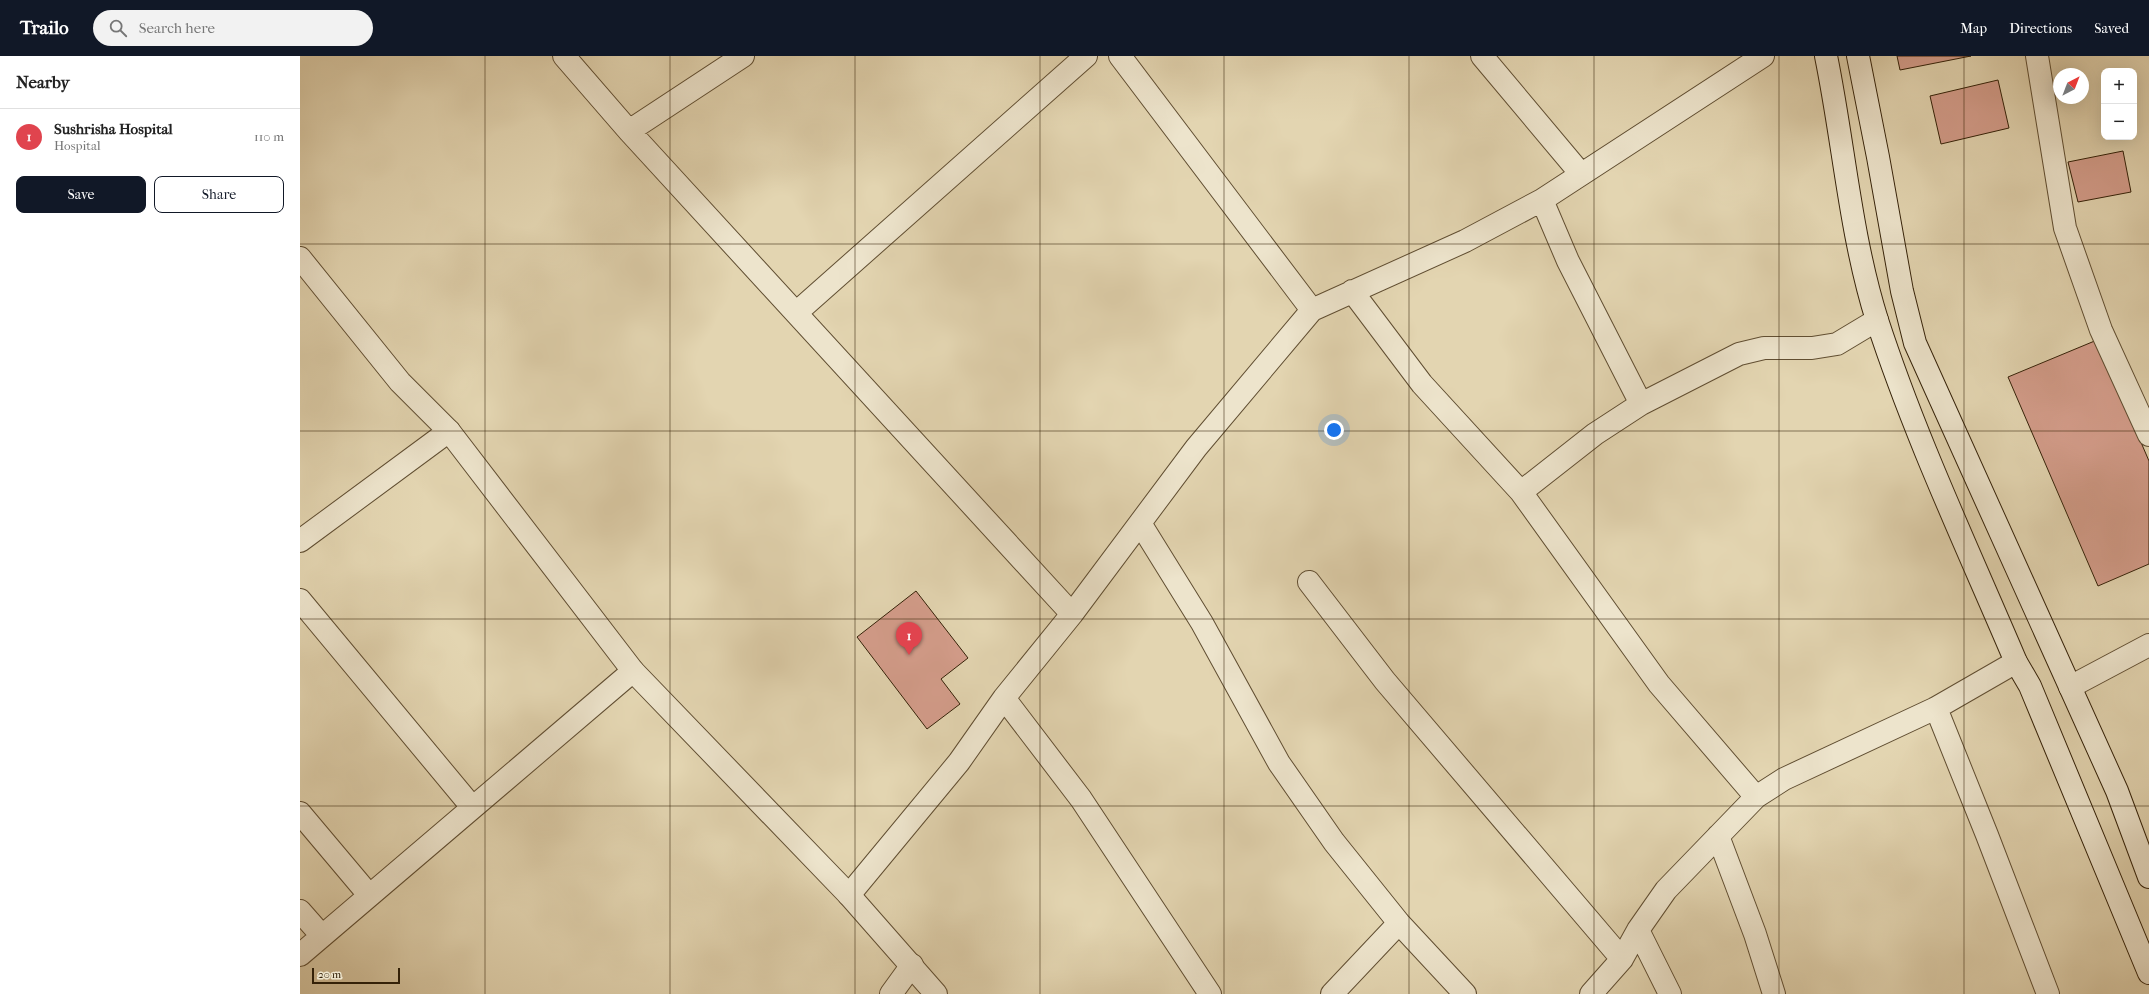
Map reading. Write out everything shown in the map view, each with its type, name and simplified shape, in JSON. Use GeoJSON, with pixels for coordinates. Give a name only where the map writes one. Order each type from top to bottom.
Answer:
{"type":"FeatureCollection","features":[{"type":"Feature","properties":{"kind":"street"},"geometry":{"type":"LineString","coordinates":[[564,56],[628,131],[1072,614]]}},
{"type":"Feature","properties":{"kind":"street"},"geometry":{"type":"LineString","coordinates":[[628,131],[743,56]]}},
{"type":"Feature","properties":{"kind":"street"},"geometry":{"type":"LineString","coordinates":[[796,313],[1086,56]]}},
{"type":"Feature","properties":{"kind":"street"},"geometry":{"type":"LineString","coordinates":[[1120,56],[1312,310]]}},
{"type":"Feature","properties":{"kind":"street"},"geometry":{"type":"LineString","coordinates":[[1482,56],[1581,174]]}},
{"type":"Feature","properties":{"kind":"street"},"geometry":{"type":"LineString","coordinates":[[850,896],[959,762],[1004,698],[1072,614],[1196,448],[1312,310],[1465,241],[1542,200],[1763,56]]}},
{"type":"Feature","properties":{"kind":"street"},"geometry":{"type":"LineString","coordinates":[[1826,56],[1853,225],[1877,320],[1911,417],[2016,662],[2030,686],[2149,973]]}},
{"type":"Feature","properties":{"kind":"street"},"geometry":{"type":"LineString","coordinates":[[1858,56],[1880,164],[1902,291],[1915,343],[2117,791],[2149,877]]}},
{"type":"Feature","properties":{"kind":"street"},"geometry":{"type":"LineString","coordinates":[[2037,56],[2064,228],[2101,330],[2149,435]]}},
{"type":"Feature","properties":{"kind":"street"},"geometry":{"type":"LineString","coordinates":[[1542,200],[1568,261],[1641,404]]}},
{"type":"Feature","properties":{"kind":"street"},"geometry":{"type":"LineString","coordinates":[[300,258],[400,382],[448,431],[633,671],[850,896],[936,994]]}},
{"type":"Feature","properties":{"kind":"street"},"geometry":{"type":"LineString","coordinates":[[1352,291],[1422,384],[1521,492],[1658,684],[1756,797]]}},
{"type":"Feature","properties":{"kind":"street"},"geometry":{"type":"LineString","coordinates":[[1521,492],[1595,434],[1641,404],[1739,354],[1764,348],[1812,348],[1837,344],[1877,320]]}},
{"type":"Feature","properties":{"kind":"street"},"geometry":{"type":"LineString","coordinates":[[300,541],[448,431]]}},
{"type":"Feature","properties":{"kind":"street"},"geometry":{"type":"LineString","coordinates":[[1140,522],[1202,623],[1279,763],[1334,842],[1399,923],[1452,977],[1465,994]]}},
{"type":"Feature","properties":{"kind":"street"},"geometry":{"type":"LineString","coordinates":[[1309,582],[1385,681],[1622,959]]}},
{"type":"Feature","properties":{"kind":"street"},"geometry":{"type":"LineString","coordinates":[[300,600],[472,807]]}},
{"type":"Feature","properties":{"kind":"street"},"geometry":{"type":"LineString","coordinates":[[2070,687],[2149,645]]}},
{"type":"Feature","properties":{"kind":"street"},"geometry":{"type":"LineString","coordinates":[[1590,994],[1622,959],[1638,930],[1666,890],[1756,797],[1791,775],[1936,708],[2016,662]]}},
{"type":"Feature","properties":{"kind":"street"},"geometry":{"type":"LineString","coordinates":[[300,955],[633,671]]}},
{"type":"Feature","properties":{"kind":"street"},"geometry":{"type":"LineString","coordinates":[[1004,698],[1080,799],[1210,994]]}},
{"type":"Feature","properties":{"kind":"street"},"geometry":{"type":"LineString","coordinates":[[1936,708],[1988,834],[2048,994]]}},
{"type":"Feature","properties":{"kind":"street"},"geometry":{"type":"LineString","coordinates":[[300,813],[369,895]]}},
{"type":"Feature","properties":{"kind":"street"},"geometry":{"type":"LineString","coordinates":[[1718,836],[1755,934],[1774,994]]}},
{"type":"Feature","properties":{"kind":"street"},"geometry":{"type":"LineString","coordinates":[[300,911],[322,936]]}},
{"type":"Feature","properties":{"kind":"street"},"geometry":{"type":"LineString","coordinates":[[1332,994],[1399,923]]}},
{"type":"Feature","properties":{"kind":"street"},"geometry":{"type":"LineString","coordinates":[[1638,930],[1670,994]]}},
{"type":"Feature","properties":{"kind":"street"},"geometry":{"type":"LineString","coordinates":[[891,994],[912,965]]}},
{"type":"Feature","properties":{"kind":"building"},"geometry":{"type":"Polygon","coordinates":[[[1897,56],[1971,56],[1900,70],[1897,56]]]}},
{"type":"Feature","properties":{"kind":"building"},"geometry":{"type":"Polygon","coordinates":[[[1998,80],[2009,128],[1941,144],[1930,96],[1998,80]]]}},
{"type":"Feature","properties":{"kind":"building"},"geometry":{"type":"Polygon","coordinates":[[[2123,151],[2131,192],[2078,202],[2068,162],[2123,151]]]}},
{"type":"Feature","properties":{"kind":"building"},"geometry":{"type":"Polygon","coordinates":[[[2097,340],[2149,461],[2149,564],[2098,586],[2008,377],[2097,340]]]}},
{"type":"Feature","properties":{"kind":"building"},"geometry":{"type":"Polygon","coordinates":[[[916,591],[968,658],[941,679],[960,704],[927,729],[857,637],[916,591]]]}},
{"type":"Feature","properties":{"kind":"place","name":"Sushrisha Hospital"},"geometry":{"type":"Point","coordinates":[909,655]}}]}
